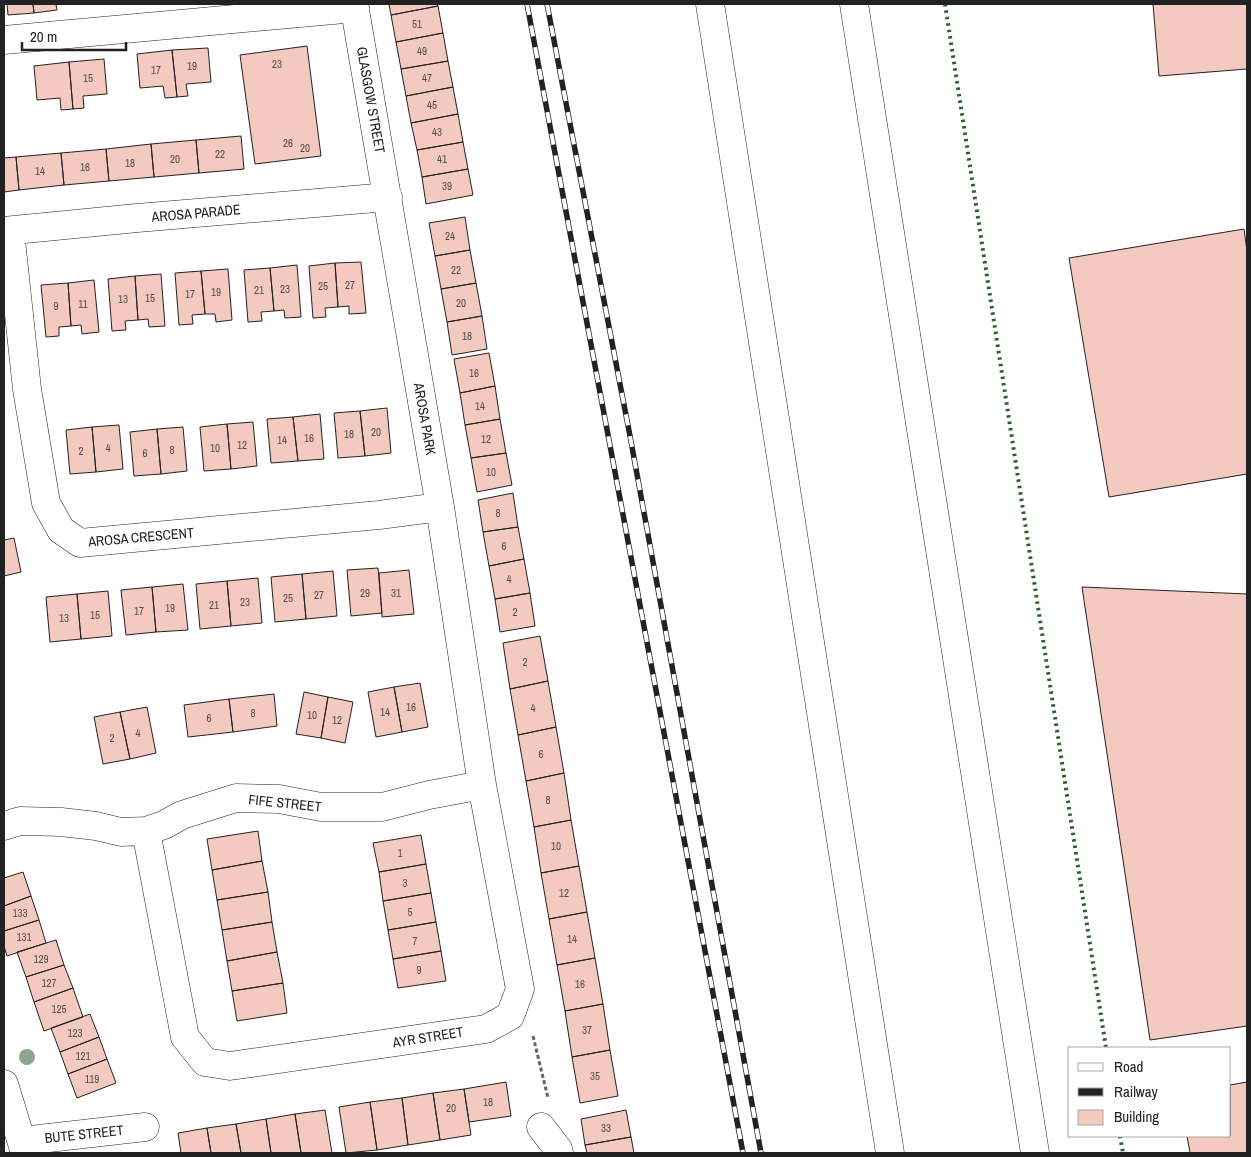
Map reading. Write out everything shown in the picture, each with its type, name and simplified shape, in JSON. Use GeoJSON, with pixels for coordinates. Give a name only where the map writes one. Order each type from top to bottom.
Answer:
{"type":"FeatureCollection","features":[{"type":"Feature","properties":{"kind":"main road"},"geometry":{"type":"LineString","coordinates":[[710,4],[890,1153]]}},
{"type":"Feature","properties":{"kind":"main road"},"geometry":{"type":"LineString","coordinates":[[854,4],[1035,1153]]}},
{"type":"Feature","properties":{"kind":"main road"},"geometry":{"type":"LineString","coordinates":[[4,40],[355,6]]}},
{"type":"Feature","properties":{"kind":"main road","name":"GLASGOW STREET"},"geometry":{"type":"LineString","coordinates":[[355,6],[388,197]]}},
{"type":"Feature","properties":{"kind":"main road","name":"AROSA PARADE"},"geometry":{"type":"LineString","coordinates":[[7,231],[147,217],[388,197]]}},
{"type":"Feature","properties":{"kind":"main road","name":"AROSA PARK"},"geometry":{"type":"LineString","coordinates":[[388,197],[461,642]]}},
{"type":"Feature","properties":{"kind":"main road","name":"AROSA CRESCENT"},"geometry":{"type":"LineString","coordinates":[[7,231],[27,389],[46,503],[61,530],[80,543],[379,515],[440,507]]}},
{"type":"Feature","properties":{"kind":"main road","name":"AYR STREET"},"geometry":{"type":"LineString","coordinates":[[146,831],[185,1037],[205,1062],[230,1066],[486,1029],[510,1016],[520,989],[482,785],[461,642]]}},
{"type":"Feature","properties":{"kind":"main road","name":"FIFE STREET"},"geometry":{"type":"LineString","coordinates":[[4,826],[20,821],[61,822],[96,826],[121,832],[146,831],[164,825],[182,814],[236,798],[279,799],[322,807],[382,807],[429,795],[482,785]]}},
{"type":"Feature","properties":{"kind":"main road"},"geometry":{"type":"LineString","coordinates":[[4,1084],[24,1147]]}},
{"type":"Feature","properties":{"kind":"main road","name":"BUTE STREET"},"geometry":{"type":"LineString","coordinates":[[24,1147],[145,1127]]}},
{"type":"Feature","properties":{"kind":"main road"},"geometry":{"type":"LineString","coordinates":[[541,1127],[559,1153]]}},
{"type":"Feature","properties":{"kind":"path"},"geometry":{"type":"LineString","coordinates":[[515,1002],[530,1025],[548,1097],[541,1127]]}},
{"type":"Feature","properties":{"kind":"building"},"geometry":{"type":"Polygon","coordinates":[[[7,4],[33,4],[34,13],[8,15],[7,4]]]}},
{"type":"Feature","properties":{"kind":"building"},"geometry":{"type":"Polygon","coordinates":[[[33,4],[56,4],[57,10],[34,13],[33,4]]]}},
{"type":"Feature","properties":{"kind":"building"},"geometry":{"type":"Polygon","coordinates":[[[389,4],[437,4],[438,6],[391,15],[389,4]]]}},
{"type":"Feature","properties":{"kind":"building"},"geometry":{"type":"Polygon","coordinates":[[[1153,4],[1247,4],[1247,69],[1159,76],[1153,4]]]}},
{"type":"Feature","properties":{"kind":"building"},"geometry":{"type":"Polygon","coordinates":[[[438,6],[443,33],[396,42],[391,15],[438,6]]]}},
{"type":"Feature","properties":{"kind":"building"},"geometry":{"type":"Polygon","coordinates":[[[443,33],[448,61],[401,69],[396,42],[443,33]]]}},
{"type":"Feature","properties":{"kind":"building"},"geometry":{"type":"Polygon","coordinates":[[[307,46],[321,156],[255,164],[240,55],[307,46]]]}},
{"type":"Feature","properties":{"kind":"building"},"geometry":{"type":"Polygon","coordinates":[[[208,48],[211,82],[186,84],[188,96],[177,97],[172,50],[208,48]]]}},
{"type":"Feature","properties":{"kind":"building"},"geometry":{"type":"Polygon","coordinates":[[[172,50],[177,97],[165,98],[163,86],[140,88],[137,54],[172,50]]]}},
{"type":"Feature","properties":{"kind":"building"},"geometry":{"type":"Polygon","coordinates":[[[104,59],[107,94],[83,96],[84,108],[73,109],[69,62],[104,59]]]}},
{"type":"Feature","properties":{"kind":"building"},"geometry":{"type":"Polygon","coordinates":[[[448,61],[453,87],[406,96],[401,69],[448,61]]]}},
{"type":"Feature","properties":{"kind":"building"},"geometry":{"type":"Polygon","coordinates":[[[69,62],[73,109],[61,110],[60,98],[37,100],[34,66],[69,62]]]}},
{"type":"Feature","properties":{"kind":"building"},"geometry":{"type":"Polygon","coordinates":[[[453,87],[458,114],[411,123],[406,96],[453,87]]]}},
{"type":"Feature","properties":{"kind":"building"},"geometry":{"type":"Polygon","coordinates":[[[458,114],[463,142],[417,150],[411,123],[458,114]]]}},
{"type":"Feature","properties":{"kind":"building"},"geometry":{"type":"Polygon","coordinates":[[[241,136],[244,169],[199,173],[196,140],[241,136]]]}},
{"type":"Feature","properties":{"kind":"building"},"geometry":{"type":"Polygon","coordinates":[[[196,140],[199,173],[154,177],[151,144],[196,140]]]}},
{"type":"Feature","properties":{"kind":"building"},"geometry":{"type":"Polygon","coordinates":[[[463,142],[468,169],[422,177],[417,150],[463,142]]]}},
{"type":"Feature","properties":{"kind":"building"},"geometry":{"type":"Polygon","coordinates":[[[151,144],[154,177],[109,181],[106,149],[151,144]]]}},
{"type":"Feature","properties":{"kind":"building"},"geometry":{"type":"Polygon","coordinates":[[[106,149],[109,181],[64,185],[61,153],[106,149]]]}},
{"type":"Feature","properties":{"kind":"building"},"geometry":{"type":"Polygon","coordinates":[[[61,153],[64,185],[19,190],[16,157],[61,153]]]}},
{"type":"Feature","properties":{"kind":"building"},"geometry":{"type":"Polygon","coordinates":[[[16,157],[19,190],[4,192],[4,158],[16,157]]]}},
{"type":"Feature","properties":{"kind":"building"},"geometry":{"type":"Polygon","coordinates":[[[468,169],[473,195],[426,204],[422,177],[468,169]]]}},
{"type":"Feature","properties":{"kind":"building"},"geometry":{"type":"Polygon","coordinates":[[[465,217],[470,250],[435,256],[429,223],[465,217]]]}},
{"type":"Feature","properties":{"kind":"building"},"geometry":{"type":"Polygon","coordinates":[[[1244,229],[1247,251],[1247,474],[1109,497],[1069,258],[1244,229]]]}},
{"type":"Feature","properties":{"kind":"building"},"geometry":{"type":"Polygon","coordinates":[[[470,250],[476,283],[441,289],[435,256],[470,250]]]}},
{"type":"Feature","properties":{"kind":"building"},"geometry":{"type":"Polygon","coordinates":[[[361,262],[366,313],[349,314],[349,306],[338,307],[335,263],[361,262]]]}},
{"type":"Feature","properties":{"kind":"building"},"geometry":{"type":"Polygon","coordinates":[[[335,263],[338,307],[325,308],[326,317],[313,318],[309,266],[335,263]]]}},
{"type":"Feature","properties":{"kind":"building"},"geometry":{"type":"Polygon","coordinates":[[[297,265],[301,317],[285,318],[284,310],[274,311],[270,268],[297,265]]]}},
{"type":"Feature","properties":{"kind":"building"},"geometry":{"type":"Polygon","coordinates":[[[270,268],[274,311],[261,312],[262,321],[248,322],[244,270],[270,268]]]}},
{"type":"Feature","properties":{"kind":"building"},"geometry":{"type":"Polygon","coordinates":[[[228,269],[232,320],[216,322],[215,314],[205,314],[201,271],[228,269]]]}},
{"type":"Feature","properties":{"kind":"building"},"geometry":{"type":"Polygon","coordinates":[[[201,271],[205,314],[192,315],[193,324],[179,325],[175,273],[201,271]]]}},
{"type":"Feature","properties":{"kind":"building"},"geometry":{"type":"Polygon","coordinates":[[[161,274],[165,326],[149,327],[148,319],[138,320],[135,276],[161,274]]]}},
{"type":"Feature","properties":{"kind":"building"},"geometry":{"type":"Polygon","coordinates":[[[135,276],[138,320],[125,321],[126,330],[112,331],[108,279],[135,276]]]}},
{"type":"Feature","properties":{"kind":"building"},"geometry":{"type":"Polygon","coordinates":[[[94,280],[99,332],[82,334],[81,325],[71,326],[68,283],[94,280]]]}},
{"type":"Feature","properties":{"kind":"building"},"geometry":{"type":"Polygon","coordinates":[[[68,283],[71,326],[59,327],[59,336],[46,337],[41,285],[68,283]]]}},
{"type":"Feature","properties":{"kind":"building"},"geometry":{"type":"Polygon","coordinates":[[[476,283],[482,316],[447,322],[441,289],[476,283]]]}},
{"type":"Feature","properties":{"kind":"building"},"geometry":{"type":"Polygon","coordinates":[[[482,316],[487,349],[452,355],[447,322],[482,316]]]}},
{"type":"Feature","properties":{"kind":"building"},"geometry":{"type":"Polygon","coordinates":[[[489,353],[495,386],[460,393],[454,359],[489,353]]]}},
{"type":"Feature","properties":{"kind":"building"},"geometry":{"type":"Polygon","coordinates":[[[495,386],[500,419],[465,425],[460,393],[495,386]]]}},
{"type":"Feature","properties":{"kind":"building"},"geometry":{"type":"Polygon","coordinates":[[[387,408],[391,453],[365,456],[360,411],[387,408]]]}},
{"type":"Feature","properties":{"kind":"building"},"geometry":{"type":"Polygon","coordinates":[[[360,411],[365,456],[338,458],[334,413],[360,411]]]}},
{"type":"Feature","properties":{"kind":"building"},"geometry":{"type":"Polygon","coordinates":[[[320,414],[324,459],[298,461],[293,417],[320,414]]]}},
{"type":"Feature","properties":{"kind":"building"},"geometry":{"type":"Polygon","coordinates":[[[293,417],[298,461],[271,463],[267,419],[293,417]]]}},
{"type":"Feature","properties":{"kind":"building"},"geometry":{"type":"Polygon","coordinates":[[[500,419],[506,453],[471,458],[465,425],[500,419]]]}},
{"type":"Feature","properties":{"kind":"building"},"geometry":{"type":"Polygon","coordinates":[[[253,422],[257,466],[231,469],[227,424],[253,422]]]}},
{"type":"Feature","properties":{"kind":"building"},"geometry":{"type":"Polygon","coordinates":[[[227,424],[231,469],[204,471],[200,427],[227,424]]]}},
{"type":"Feature","properties":{"kind":"building"},"geometry":{"type":"Polygon","coordinates":[[[119,425],[123,469],[96,472],[92,427],[119,425]]]}},
{"type":"Feature","properties":{"kind":"building"},"geometry":{"type":"Polygon","coordinates":[[[92,427],[96,472],[70,474],[66,430],[92,427]]]}},
{"type":"Feature","properties":{"kind":"building"},"geometry":{"type":"Polygon","coordinates":[[[183,427],[187,471],[161,474],[157,429],[183,427]]]}},
{"type":"Feature","properties":{"kind":"building"},"geometry":{"type":"Polygon","coordinates":[[[157,429],[161,474],[134,476],[130,432],[157,429]]]}},
{"type":"Feature","properties":{"kind":"building"},"geometry":{"type":"Polygon","coordinates":[[[506,453],[512,485],[477,492],[471,458],[506,453]]]}},
{"type":"Feature","properties":{"kind":"building"},"geometry":{"type":"Polygon","coordinates":[[[513,493],[518,527],[483,532],[478,500],[513,493]]]}},
{"type":"Feature","properties":{"kind":"building"},"geometry":{"type":"Polygon","coordinates":[[[518,527],[524,559],[489,566],[483,532],[518,527]]]}},
{"type":"Feature","properties":{"kind":"building"},"geometry":{"type":"Polygon","coordinates":[[[14,538],[21,572],[4,576],[4,540],[14,538]]]}},
{"type":"Feature","properties":{"kind":"building"},"geometry":{"type":"Polygon","coordinates":[[[524,559],[530,593],[495,599],[489,566],[524,559]]]}},
{"type":"Feature","properties":{"kind":"building"},"geometry":{"type":"Polygon","coordinates":[[[378,568],[382,613],[351,616],[347,570],[378,568]]]}},
{"type":"Feature","properties":{"kind":"building"},"geometry":{"type":"Polygon","coordinates":[[[409,570],[414,614],[382,617],[379,573],[409,570]]]}},
{"type":"Feature","properties":{"kind":"building"},"geometry":{"type":"Polygon","coordinates":[[[333,571],[337,616],[306,619],[302,574],[333,571]]]}},
{"type":"Feature","properties":{"kind":"building"},"geometry":{"type":"Polygon","coordinates":[[[302,574],[306,619],[275,622],[271,577],[302,574]]]}},
{"type":"Feature","properties":{"kind":"building"},"geometry":{"type":"Polygon","coordinates":[[[258,578],[262,623],[231,626],[227,581],[258,578]]]}},
{"type":"Feature","properties":{"kind":"building"},"geometry":{"type":"Polygon","coordinates":[[[227,581],[231,626],[200,629],[196,584],[227,581]]]}},
{"type":"Feature","properties":{"kind":"building"},"geometry":{"type":"Polygon","coordinates":[[[183,584],[188,630],[156,632],[152,587],[183,584]]]}},
{"type":"Feature","properties":{"kind":"building"},"geometry":{"type":"Polygon","coordinates":[[[152,587],[156,632],[126,635],[121,590],[152,587]]]}},
{"type":"Feature","properties":{"kind":"building"},"geometry":{"type":"Polygon","coordinates":[[[1082,587],[1247,594],[1247,1026],[1150,1040],[1082,587]]]}},
{"type":"Feature","properties":{"kind":"building"},"geometry":{"type":"Polygon","coordinates":[[[108,591],[112,636],[81,639],[77,594],[108,591]]]}},
{"type":"Feature","properties":{"kind":"building"},"geometry":{"type":"Polygon","coordinates":[[[530,593],[535,626],[500,632],[495,599],[530,593]]]}},
{"type":"Feature","properties":{"kind":"building"},"geometry":{"type":"Polygon","coordinates":[[[77,594],[81,639],[50,642],[46,597],[77,594]]]}},
{"type":"Feature","properties":{"kind":"building"},"geometry":{"type":"Polygon","coordinates":[[[540,636],[548,681],[510,689],[503,643],[540,636]]]}},
{"type":"Feature","properties":{"kind":"building"},"geometry":{"type":"Polygon","coordinates":[[[548,681],[556,727],[518,735],[510,689],[548,681]]]}},
{"type":"Feature","properties":{"kind":"building"},"geometry":{"type":"Polygon","coordinates":[[[420,683],[428,727],[402,732],[394,687],[420,683]]]}},
{"type":"Feature","properties":{"kind":"building"},"geometry":{"type":"Polygon","coordinates":[[[394,687],[402,732],[376,737],[368,692],[394,687]]]}},
{"type":"Feature","properties":{"kind":"building"},"geometry":{"type":"Polygon","coordinates":[[[304,692],[328,697],[321,738],[296,734],[304,692]]]}},
{"type":"Feature","properties":{"kind":"building"},"geometry":{"type":"Polygon","coordinates":[[[274,694],[277,726],[233,732],[229,699],[274,694]]]}},
{"type":"Feature","properties":{"kind":"building"},"geometry":{"type":"Polygon","coordinates":[[[328,697],[353,702],[345,743],[321,738],[328,697]]]}},
{"type":"Feature","properties":{"kind":"building"},"geometry":{"type":"Polygon","coordinates":[[[229,699],[233,732],[188,737],[184,705],[229,699]]]}},
{"type":"Feature","properties":{"kind":"building"},"geometry":{"type":"Polygon","coordinates":[[[147,707],[156,753],[130,759],[120,712],[147,707]]]}},
{"type":"Feature","properties":{"kind":"building"},"geometry":{"type":"Polygon","coordinates":[[[120,712],[130,759],[103,764],[94,717],[120,712]]]}},
{"type":"Feature","properties":{"kind":"building"},"geometry":{"type":"Polygon","coordinates":[[[556,727],[564,773],[526,781],[518,735],[556,727]]]}},
{"type":"Feature","properties":{"kind":"building"},"geometry":{"type":"Polygon","coordinates":[[[564,773],[571,820],[534,827],[526,781],[564,773]]]}},
{"type":"Feature","properties":{"kind":"building"},"geometry":{"type":"Polygon","coordinates":[[[571,820],[579,866],[541,873],[534,827],[571,820]]]}},
{"type":"Feature","properties":{"kind":"building"},"geometry":{"type":"Polygon","coordinates":[[[258,831],[262,861],[212,870],[207,839],[258,831]]]}},
{"type":"Feature","properties":{"kind":"building"},"geometry":{"type":"Polygon","coordinates":[[[421,835],[426,864],[379,872],[373,843],[421,835]]]}},
{"type":"Feature","properties":{"kind":"building"},"geometry":{"type":"Polygon","coordinates":[[[262,861],[268,892],[217,900],[212,870],[262,861]]]}},
{"type":"Feature","properties":{"kind":"building"},"geometry":{"type":"Polygon","coordinates":[[[426,864],[431,893],[383,901],[379,872],[426,864]]]}},
{"type":"Feature","properties":{"kind":"building"},"geometry":{"type":"Polygon","coordinates":[[[579,866],[587,912],[549,919],[541,873],[579,866]]]}},
{"type":"Feature","properties":{"kind":"building"},"geometry":{"type":"Polygon","coordinates":[[[23,872],[31,896],[4,906],[4,878],[23,872]]]}},
{"type":"Feature","properties":{"kind":"building"},"geometry":{"type":"Polygon","coordinates":[[[268,892],[272,922],[222,930],[217,900],[268,892]]]}},
{"type":"Feature","properties":{"kind":"building"},"geometry":{"type":"Polygon","coordinates":[[[431,893],[436,922],[388,930],[383,901],[431,893]]]}},
{"type":"Feature","properties":{"kind":"building"},"geometry":{"type":"Polygon","coordinates":[[[31,896],[39,920],[4,931],[4,906],[31,896]]]}},
{"type":"Feature","properties":{"kind":"building"},"geometry":{"type":"Polygon","coordinates":[[[587,912],[595,958],[557,965],[549,919],[587,912]]]}},
{"type":"Feature","properties":{"kind":"building"},"geometry":{"type":"Polygon","coordinates":[[[39,920],[46,943],[7,956],[4,946],[4,931],[39,920]]]}},
{"type":"Feature","properties":{"kind":"building"},"geometry":{"type":"Polygon","coordinates":[[[272,922],[277,952],[227,961],[222,930],[272,922]]]}},
{"type":"Feature","properties":{"kind":"building"},"geometry":{"type":"Polygon","coordinates":[[[436,922],[441,951],[393,959],[388,930],[436,922]]]}},
{"type":"Feature","properties":{"kind":"building"},"geometry":{"type":"Polygon","coordinates":[[[56,940],[64,965],[26,977],[17,952],[56,940]]]}},
{"type":"Feature","properties":{"kind":"building"},"geometry":{"type":"Polygon","coordinates":[[[441,951],[446,981],[398,988],[393,959],[441,951]]]}},
{"type":"Feature","properties":{"kind":"building"},"geometry":{"type":"Polygon","coordinates":[[[277,952],[283,983],[232,991],[227,961],[277,952]]]}},
{"type":"Feature","properties":{"kind":"building"},"geometry":{"type":"Polygon","coordinates":[[[595,958],[603,1004],[565,1011],[557,965],[595,958]]]}},
{"type":"Feature","properties":{"kind":"building"},"geometry":{"type":"Polygon","coordinates":[[[64,965],[73,988],[34,1002],[26,977],[64,965]]]}},
{"type":"Feature","properties":{"kind":"building"},"geometry":{"type":"Polygon","coordinates":[[[283,983],[287,1013],[237,1021],[232,991],[283,983]]]}},
{"type":"Feature","properties":{"kind":"building"},"geometry":{"type":"Polygon","coordinates":[[[73,988],[83,1017],[44,1031],[34,1002],[73,988]]]}},
{"type":"Feature","properties":{"kind":"building"},"geometry":{"type":"Polygon","coordinates":[[[603,1004],[610,1050],[572,1057],[565,1011],[603,1004]]]}},
{"type":"Feature","properties":{"kind":"building"},"geometry":{"type":"Polygon","coordinates":[[[90,1014],[99,1037],[60,1052],[51,1028],[90,1014]]]}},
{"type":"Feature","properties":{"kind":"building"},"geometry":{"type":"Polygon","coordinates":[[[99,1037],[107,1059],[68,1074],[60,1052],[99,1037]]]}},
{"type":"Feature","properties":{"kind":"building"},"geometry":{"type":"Polygon","coordinates":[[[610,1050],[618,1096],[580,1103],[572,1057],[610,1050]]]}},
{"type":"Feature","properties":{"kind":"building"},"geometry":{"type":"Polygon","coordinates":[[[107,1059],[116,1083],[77,1098],[68,1074],[107,1059]]]}},
{"type":"Feature","properties":{"kind":"building"},"geometry":{"type":"Polygon","coordinates":[[[506,1082],[511,1116],[469,1122],[464,1089],[506,1082]]]}},
{"type":"Feature","properties":{"kind":"building"},"geometry":{"type":"Polygon","coordinates":[[[1247,1082],[1247,1153],[1190,1153],[1187,1137],[1231,1137],[1231,1085],[1247,1082]]]}},
{"type":"Feature","properties":{"kind":"building"},"geometry":{"type":"Polygon","coordinates":[[[464,1089],[471,1135],[440,1140],[433,1093],[464,1089]]]}},
{"type":"Feature","properties":{"kind":"building"},"geometry":{"type":"Polygon","coordinates":[[[433,1093],[440,1140],[408,1145],[402,1098],[433,1093]]]}},
{"type":"Feature","properties":{"kind":"building"},"geometry":{"type":"Polygon","coordinates":[[[402,1098],[408,1145],[377,1150],[370,1102],[402,1098]]]}},
{"type":"Feature","properties":{"kind":"building"},"geometry":{"type":"Polygon","coordinates":[[[370,1102],[377,1150],[346,1153],[339,1107],[370,1102]]]}},
{"type":"Feature","properties":{"kind":"building"},"geometry":{"type":"Polygon","coordinates":[[[325,1110],[332,1153],[301,1153],[295,1114],[325,1110]]]}},
{"type":"Feature","properties":{"kind":"building"},"geometry":{"type":"Polygon","coordinates":[[[626,1110],[631,1137],[585,1145],[581,1119],[626,1110]]]}},
{"type":"Feature","properties":{"kind":"building"},"geometry":{"type":"Polygon","coordinates":[[[295,1114],[301,1153],[271,1153],[266,1119],[295,1114]]]}},
{"type":"Feature","properties":{"kind":"building"},"geometry":{"type":"Polygon","coordinates":[[[266,1119],[271,1153],[241,1153],[236,1124],[266,1119]]]}},
{"type":"Feature","properties":{"kind":"building"},"geometry":{"type":"Polygon","coordinates":[[[236,1124],[241,1153],[211,1153],[207,1128],[236,1124]]]}},
{"type":"Feature","properties":{"kind":"building"},"geometry":{"type":"Polygon","coordinates":[[[207,1128],[211,1153],[181,1153],[178,1133],[207,1128]]]}},
{"type":"Feature","properties":{"kind":"building"},"geometry":{"type":"Polygon","coordinates":[[[631,1137],[634,1153],[587,1153],[585,1145],[631,1137]]]}},
{"type":"Feature","properties":{"kind":"railway"},"geometry":{"type":"LineString","coordinates":[[527,4],[743,1153]]}},
{"type":"Feature","properties":{"kind":"railway"},"geometry":{"type":"LineString","coordinates":[[547,4],[630,436],[761,1153]]}},
{"type":"Feature","properties":{"kind":"hedge"},"geometry":{"type":"LineString","coordinates":[[945,4],[1106,1047]]}},
{"type":"Feature","properties":{"kind":"hedge"},"geometry":{"type":"LineString","coordinates":[[1120,1137],[1123,1153]]}}]}
